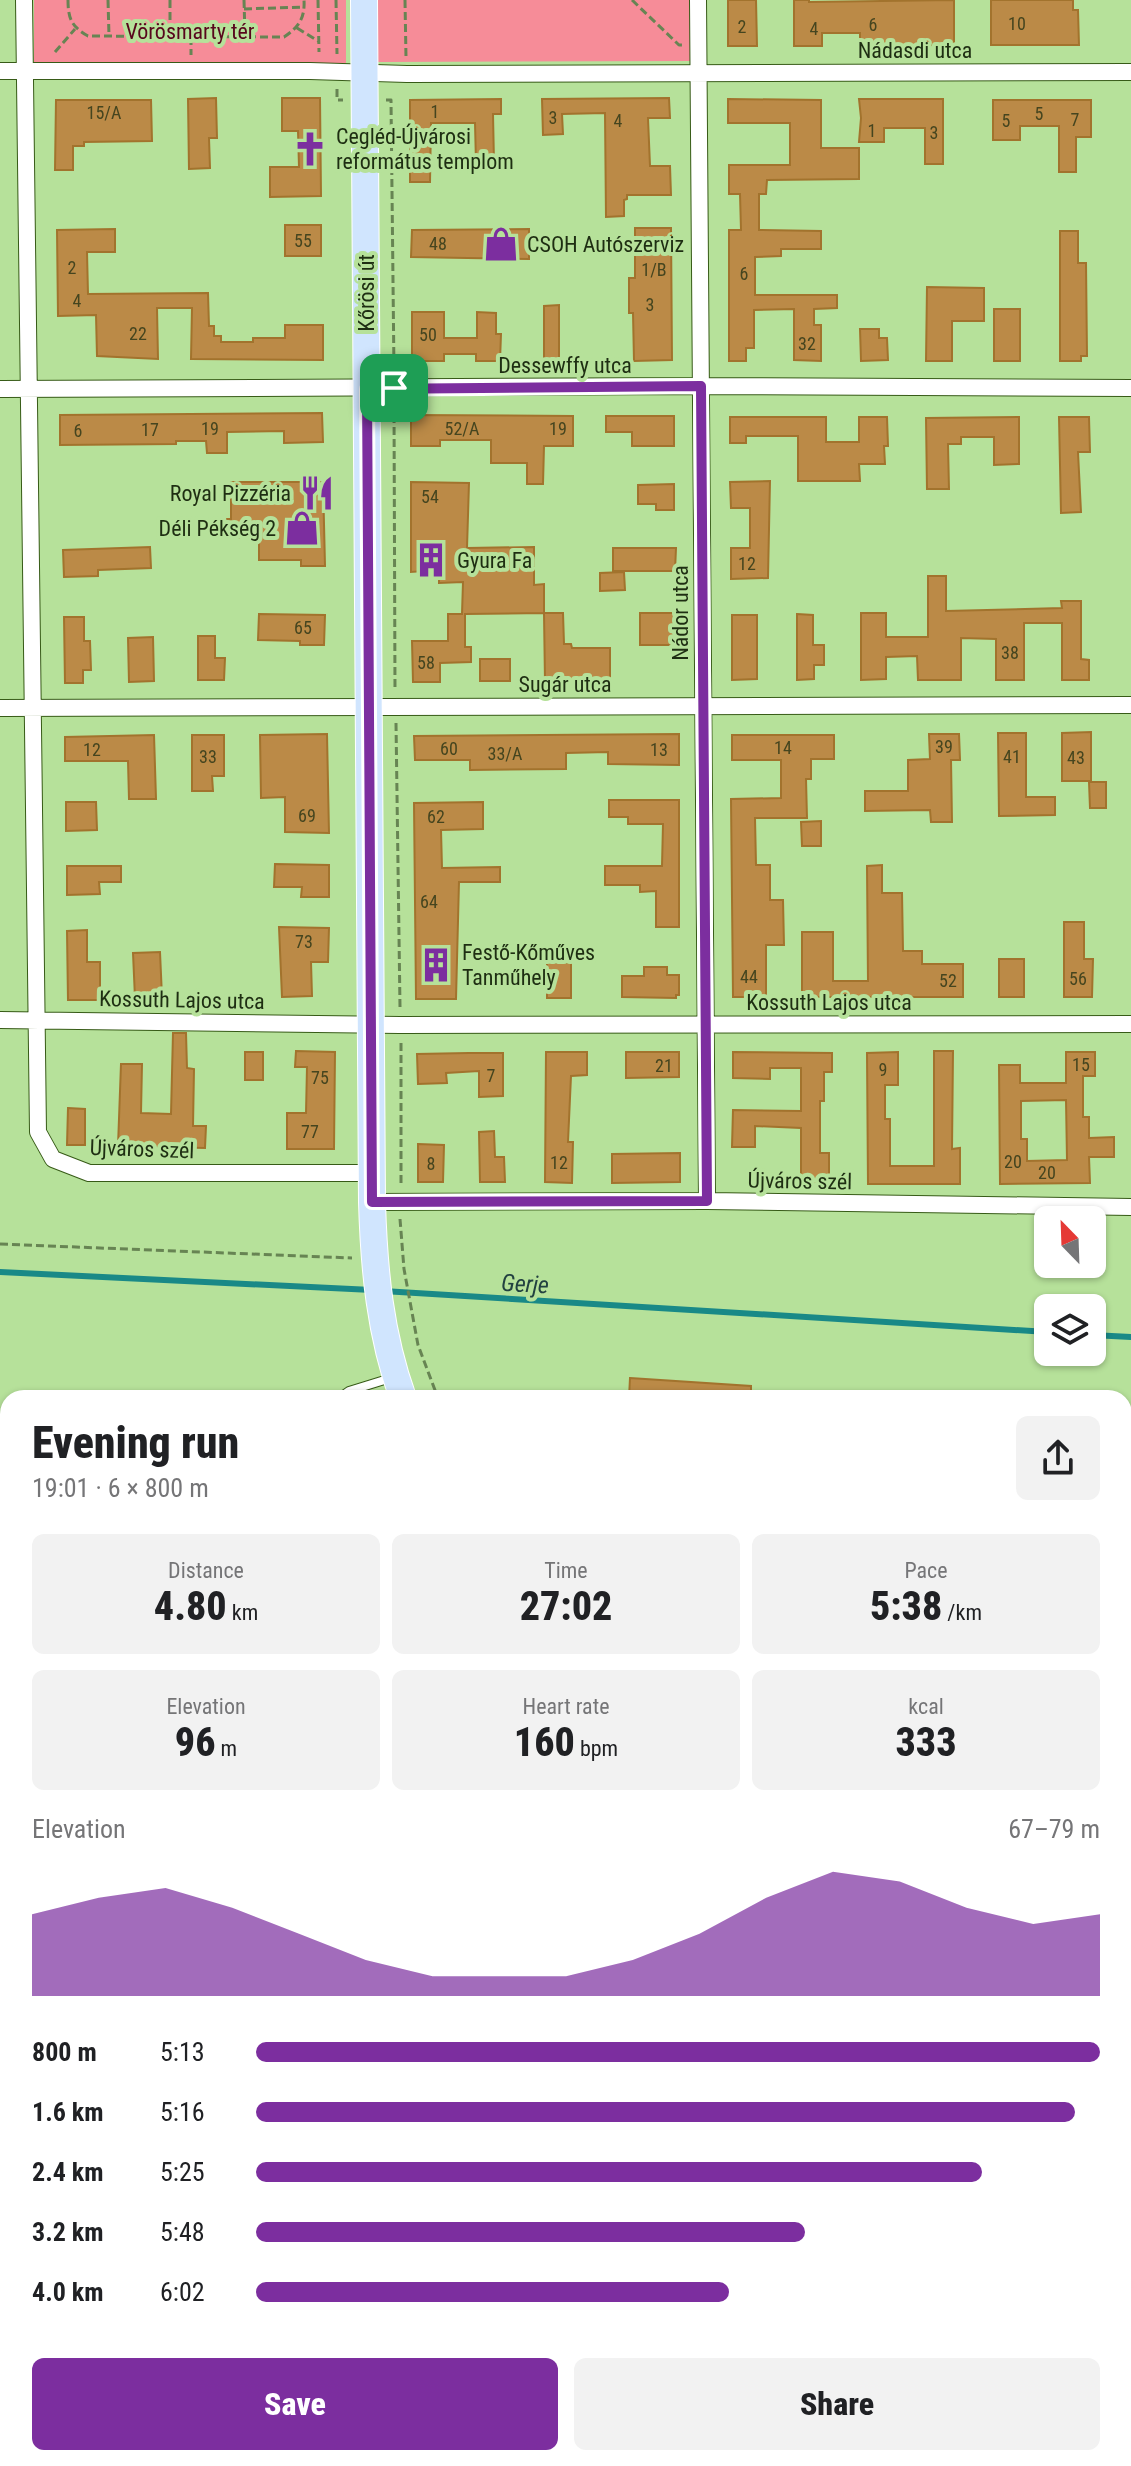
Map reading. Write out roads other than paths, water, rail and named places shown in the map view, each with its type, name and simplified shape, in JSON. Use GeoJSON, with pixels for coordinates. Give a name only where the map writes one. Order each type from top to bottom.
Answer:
{"type":"FeatureCollection","features":[{"type":"Feature","properties":{"kind":"main road","name":"Kőrösi út"},"geometry":{"type":"LineString","coordinates":[[364,0],[372,1202],[379,1305],[386,1346],[400,1387]]}},
{"type":"Feature","properties":{"kind":"street"},"geometry":{"type":"LineString","coordinates":[[24,0],[30,71]]}},
{"type":"Feature","properties":{"kind":"street"},"geometry":{"type":"LineString","coordinates":[[0,71],[407,74],[698,72],[698,0]]}},
{"type":"Feature","properties":{"kind":"street","name":"Újváros szél"},"geometry":{"type":"LineString","coordinates":[[30,71],[28,390],[38,1132],[53,1159],[89,1173],[372,1173]]}},
{"type":"Feature","properties":{"kind":"street","name":"Nádasdi utca"},"geometry":{"type":"LineString","coordinates":[[698,72],[1131,72]]}},
{"type":"Feature","properties":{"kind":"street","name":"Nádor utca"},"geometry":{"type":"LineString","coordinates":[[698,72],[707,1201]]}},
{"type":"Feature","properties":{"kind":"street","name":"Dessewffy utca"},"geometry":{"type":"LineString","coordinates":[[0,389],[1131,388]]}},
{"type":"Feature","properties":{"kind":"street","name":"Sugár utca"},"geometry":{"type":"LineString","coordinates":[[0,708],[1131,705]]}},
{"type":"Feature","properties":{"kind":"street","name":"Kossuth Lajos utca"},"geometry":{"type":"LineString","coordinates":[[0,1020],[371,1025],[1131,1024]]}},
{"type":"Feature","properties":{"kind":"street","name":"Újváros szél"},"geometry":{"type":"LineString","coordinates":[[372,1202],[707,1201],[1131,1207]]}},
{"type":"Feature","properties":{"kind":"lane"},"geometry":{"type":"LineString","coordinates":[[362,1390],[400,1387]]}},
{"type":"Feature","properties":{"kind":"waterway","name":"Gerje"},"geometry":{"type":"LineString","coordinates":[[0,1272],[372,1290]]}},
{"type":"Feature","properties":{"kind":"waterway","name":"Gerje"},"geometry":{"type":"LineString","coordinates":[[383,1291],[1034,1331]]}},
{"type":"Feature","properties":{"kind":"waterway","name":"Gerje"},"geometry":{"type":"LineString","coordinates":[[1106,1336],[1131,1337]]}},
{"type":"Feature","properties":{"kind":"place","name":"Cegléd-Újvárosi református templom"},"geometry":{"type":"Point","coordinates":[310,149]}},
{"type":"Feature","properties":{"kind":"place","name":"CSOH Autószerviz"},"geometry":{"type":"Point","coordinates":[501,244]}},
{"type":"Feature","properties":{"kind":"place","name":"Royal Pizzéria"},"geometry":{"type":"Point","coordinates":[317,493]}},
{"type":"Feature","properties":{"kind":"place","name":"Déli Pékség 2"},"geometry":{"type":"Point","coordinates":[302,528]}},
{"type":"Feature","properties":{"kind":"place","name":"Gyura Fa"},"geometry":{"type":"Point","coordinates":[431,560]}},
{"type":"Feature","properties":{"kind":"place","name":"Festő-Kőműves Tanműhely"},"geometry":{"type":"Point","coordinates":[436,965]}},
{"type":"Feature","properties":{"kind":"park label","name":"Vörösmarty tér"},"geometry":{"type":"Point","coordinates":[190,31]}}]}
